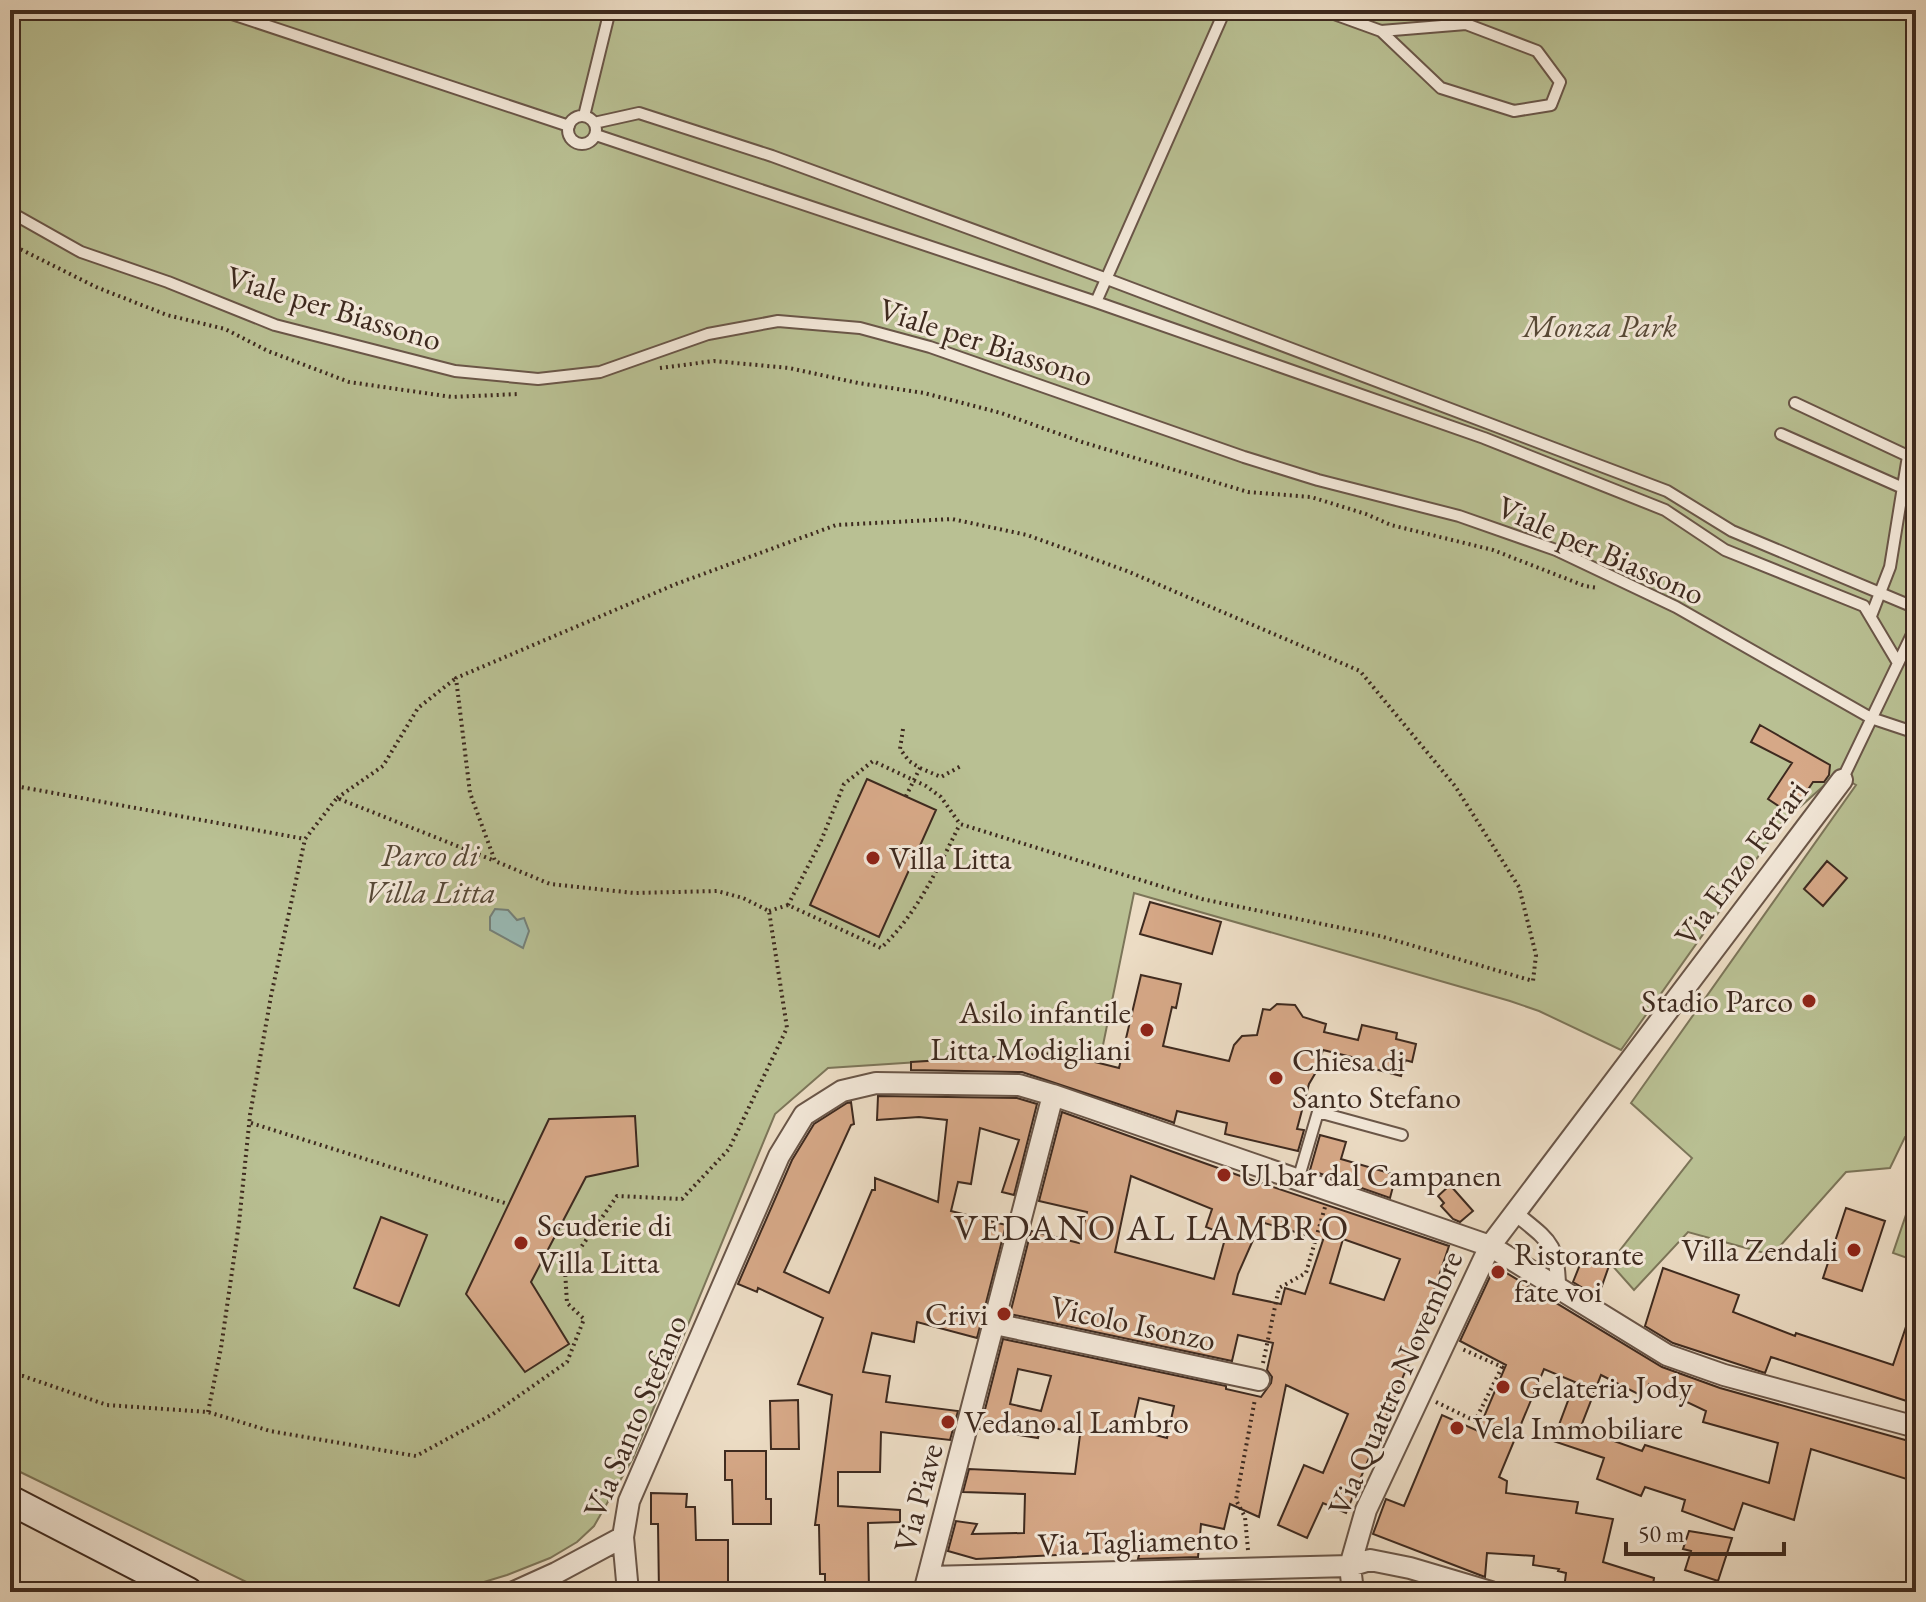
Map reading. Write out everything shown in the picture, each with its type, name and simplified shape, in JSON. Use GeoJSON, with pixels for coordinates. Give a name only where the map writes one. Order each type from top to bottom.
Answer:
{"type":"FeatureCollection","features":[{"type":"Feature","properties":{"kind":"main road"},"geometry":{"type":"LineString","coordinates":[[10,1500],[188,1592]]}},
{"type":"Feature","properties":{"kind":"street","name":"Via Enzo Ferrari"},"geometry":{"type":"LineString","coordinates":[[1490,1246],[1842,780]]}},
{"type":"Feature","properties":{"kind":"street","name":"Via Santo Stefano"},"geometry":{"type":"LineString","coordinates":[[514,1592],[623,1537],[629,1501],[779,1156],[804,1115],[842,1091],[876,1083],[1019,1085],[1053,1095],[1490,1246],[1667,1355],[1724,1375],[1916,1427]]}},
{"type":"Feature","properties":{"kind":"street","name":"Via Piave"},"geometry":{"type":"LineString","coordinates":[[926,1585],[1053,1095]]}},
{"type":"Feature","properties":{"kind":"street"},"geometry":{"type":"LineString","coordinates":[[1515,1213],[1548,1239],[1558,1259],[1558,1289]]}},
{"type":"Feature","properties":{"kind":"street","name":"Via Quattro Novembre"},"geometry":{"type":"LineString","coordinates":[[1353,1592],[1350,1566],[1366,1510],[1490,1246]]}},
{"type":"Feature","properties":{"kind":"street","name":"Vicolo Isonzo"},"geometry":{"type":"LineString","coordinates":[[995,1324],[1259,1380]]}},
{"type":"Feature","properties":{"kind":"street"},"geometry":{"type":"LineString","coordinates":[[623,1537],[628,1592]]}},
{"type":"Feature","properties":{"kind":"street","name":"Via Tagliamento"},"geometry":{"type":"LineString","coordinates":[[926,1585],[1250,1568],[1350,1566],[1370,1560],[1461,1587],[1491,1592]]}},
{"type":"Feature","properties":{"kind":"lane"},"geometry":{"type":"LineString","coordinates":[[220,10],[569,126]]}},
{"type":"Feature","properties":{"kind":"lane"},"geometry":{"type":"LineString","coordinates":[[584,116],[610,10]]}},
{"type":"Feature","properties":{"kind":"lane"},"geometry":{"type":"LineString","coordinates":[[1096,302],[1225,10]]}},
{"type":"Feature","properties":{"kind":"lane"},"geometry":{"type":"LineString","coordinates":[[1323,10],[1381,31],[1441,88],[1514,111],[1551,105],[1560,82],[1537,51],[1466,24],[1381,31]]}},
{"type":"Feature","properties":{"kind":"lane"},"geometry":{"type":"LineString","coordinates":[[594,123],[639,113],[772,156],[1667,491],[1732,531],[1916,608]]}},
{"type":"Feature","properties":{"kind":"lane"},"geometry":{"type":"LineString","coordinates":[[584,116],[594,123],[596,135],[590,142],[578,144],[570,138],[569,126],[575,118],[584,116]]}},
{"type":"Feature","properties":{"kind":"lane"},"geometry":{"type":"LineString","coordinates":[[596,135],[1096,302],[1484,438],[1665,510],[1725,550],[1864,606],[1898,663]]}},
{"type":"Feature","properties":{"kind":"lane","name":"Viale per Biassono"},"geometry":{"type":"LineString","coordinates":[[10,212],[81,252],[168,282],[275,325],[455,371],[538,379],[600,372],[708,334],[778,321],[860,328],[930,347],[1244,457],[1318,480],[1459,516],[1556,550],[1676,607],[1871,718],[1916,733]]}},
{"type":"Feature","properties":{"kind":"lane"},"geometry":{"type":"LineString","coordinates":[[1795,403],[1908,456],[1890,567],[1871,616]]}},
{"type":"Feature","properties":{"kind":"lane"},"geometry":{"type":"LineString","coordinates":[[1781,434],[1903,488]]}},
{"type":"Feature","properties":{"kind":"lane"},"geometry":{"type":"LineString","coordinates":[[1842,780],[1916,626]]}},
{"type":"Feature","properties":{"kind":"lane"},"geometry":{"type":"LineString","coordinates":[[1298,1180],[1318,1112],[1402,1135]]}},
{"type":"Feature","properties":{"kind":"path"},"geometry":{"type":"LineString","coordinates":[[714,361],[789,368],[924,393],[1001,413],[1068,437],[1248,492],[1311,497],[1391,525],[1493,550],[1585,586],[1599,588]]}},
{"type":"Feature","properties":{"kind":"path"},"geometry":{"type":"LineString","coordinates":[[1908,456],[1916,405]]}},
{"type":"Feature","properties":{"kind":"path"},"geometry":{"type":"LineString","coordinates":[[208,1412],[223,1333],[271,996],[305,839],[337,798],[383,766],[418,708],[456,678],[676,584],[836,525],[952,519],[1027,535],[1127,571],[1360,671],[1455,786],[1519,887],[1536,955],[1533,981],[1380,936],[1202,899],[960,824],[941,797],[873,761],[844,784],[821,841],[788,905]]}},
{"type":"Feature","properties":{"kind":"path"},"geometry":{"type":"LineString","coordinates":[[456,678],[470,793],[495,861]]}},
{"type":"Feature","properties":{"kind":"path"},"geometry":{"type":"LineString","coordinates":[[903,729],[900,749],[909,761],[941,777],[961,766]]}},
{"type":"Feature","properties":{"kind":"path"},"geometry":{"type":"LineString","coordinates":[[906,796],[920,768]]}},
{"type":"Feature","properties":{"kind":"path"},"geometry":{"type":"LineString","coordinates":[[10,785],[305,839]]}},
{"type":"Feature","properties":{"kind":"path"},"geometry":{"type":"LineString","coordinates":[[337,798],[550,884],[634,893],[717,891],[743,898],[769,911],[788,905],[881,948],[917,904],[960,824]]}},
{"type":"Feature","properties":{"kind":"path"},"geometry":{"type":"LineString","coordinates":[[10,1375],[23,1376],[107,1405],[208,1412],[270,1431],[416,1456],[493,1414],[567,1362],[584,1319],[567,1303],[565,1270],[617,1196],[682,1199],[729,1149],[787,1028],[769,911]]}},
{"type":"Feature","properties":{"kind":"path"},"geometry":{"type":"LineString","coordinates":[[251,1123],[508,1204]]}},
{"type":"Feature","properties":{"kind":"path"},"geometry":{"type":"LineString","coordinates":[[1250,1568],[1245,1517],[1236,1500],[1259,1380],[1279,1288],[1306,1273],[1329,1191]]}},
{"type":"Feature","properties":{"kind":"path"},"geometry":{"type":"LineString","coordinates":[[1444,1340],[1502,1367],[1475,1421]]}},
{"type":"Feature","properties":{"kind":"path"},"geometry":{"type":"LineString","coordinates":[[1420,1393],[1480,1425]]}},
{"type":"Feature","properties":{"kind":"path"},"geometry":{"type":"LineString","coordinates":[[10,1532],[14,1534],[10,1554]]}},
{"type":"Feature","properties":{"kind":"green space"},"geometry":{"type":"Polygon","coordinates":[[[10,10],[1916,10],[1916,1139],[1905,1137],[1890,1168],[1846,1172],[1772,1255],[1688,1232],[1634,1290],[1610,1263],[1692,1158],[1631,1103],[1856,785],[1837,774],[1782,823],[1621,1050],[1539,1011],[1510,1001],[1134,893],[1102,1050],[828,1068],[775,1114],[633,1458],[594,1526],[577,1542],[550,1558],[451,1592],[267,1592],[10,1467],[10,10]]]}},
{"type":"Feature","properties":{"kind":"green space"},"geometry":{"type":"Polygon","coordinates":[[[1911,1200],[1916,1202],[1916,1261],[1893,1253],[1911,1200]]]}},
{"type":"Feature","properties":{"kind":"water"},"geometry":{"type":"Polygon","coordinates":[[[495,909],[508,910],[517,920],[524,918],[529,931],[523,948],[490,930],[490,917],[495,909]]]}},
{"type":"Feature","properties":{"kind":"building"},"geometry":{"type":"Polygon","coordinates":[[[1760,725],[1830,765],[1824,782],[1813,782],[1797,806],[1791,802],[1786,811],[1768,799],[1792,763],[1751,742],[1760,725]]]}},
{"type":"Feature","properties":{"kind":"building","name":"Villa Litta"},"geometry":{"type":"Polygon","coordinates":[[[867,779],[936,810],[879,937],[810,905],[867,779]]]}},
{"type":"Feature","properties":{"kind":"building"},"geometry":{"type":"Polygon","coordinates":[[[1827,861],[1847,878],[1823,906],[1804,889],[1827,861]]]}},
{"type":"Feature","properties":{"kind":"building"},"geometry":{"type":"Polygon","coordinates":[[[1150,902],[1221,922],[1212,954],[1140,934],[1150,902]]]}},
{"type":"Feature","properties":{"kind":"building"},"geometry":{"type":"Polygon","coordinates":[[[1141,975],[1181,984],[1163,1046],[1229,1061],[1234,1045],[1242,1036],[1257,1035],[1263,1009],[1270,1010],[1277,1004],[1295,1005],[1303,1017],[1326,1024],[1324,1032],[1358,1040],[1362,1025],[1397,1033],[1396,1039],[1416,1044],[1412,1062],[1405,1060],[1401,1076],[1367,1067],[1368,1061],[1323,1050],[1309,1084],[1297,1129],[1304,1130],[1298,1151],[1225,1134],[1227,1123],[1177,1111],[1174,1123],[1022,1072],[911,1070],[911,1062],[1059,1053],[1119,1068],[1141,975]]]}},
{"type":"Feature","properties":{"kind":"building"},"geometry":{"type":"Polygon","coordinates":[[[878,1096],[1017,1098],[1037,1104],[1014,1195],[1002,1192],[1019,1140],[980,1128],[971,1184],[958,1182],[951,1211],[1006,1225],[977,1338],[917,1322],[914,1342],[872,1333],[863,1372],[890,1376],[886,1402],[958,1411],[950,1440],[881,1432],[880,1472],[838,1472],[838,1506],[900,1510],[900,1522],[868,1523],[869,1592],[825,1592],[825,1574],[820,1574],[819,1525],[815,1525],[832,1395],[798,1384],[823,1318],[758,1288],[757,1292],[738,1284],[792,1160],[814,1124],[847,1103],[851,1102],[854,1124],[784,1272],[829,1293],[872,1190],[875,1190],[875,1178],[938,1202],[947,1120],[919,1117],[877,1120],[878,1096]]]}},
{"type":"Feature","properties":{"kind":"building"},"geometry":{"type":"Polygon","coordinates":[[[1062,1112],[1449,1246],[1413,1353],[1346,1513],[1323,1503],[1307,1538],[1278,1525],[1304,1465],[1323,1473],[1348,1414],[1286,1385],[1259,1517],[1230,1504],[1224,1529],[1201,1524],[1198,1557],[1138,1559],[1140,1551],[976,1559],[948,1551],[956,1521],[977,1524],[972,1534],[1024,1533],[1025,1494],[963,1492],[969,1469],[1075,1474],[1080,1435],[1041,1424],[1038,1438],[980,1429],[1003,1339],[1226,1386],[1226,1389],[1261,1397],[1271,1383],[1272,1377],[1267,1370],[1273,1343],[1238,1335],[1232,1361],[1010,1314],[1031,1231],[1079,1243],[1087,1212],[1039,1201],[1062,1112]],[[1131,1176],[1115,1252],[1214,1279],[1226,1235],[1206,1227],[1212,1209],[1131,1176]],[[1261,1222],[1238,1274],[1233,1294],[1281,1304],[1285,1288],[1305,1294],[1323,1240],[1261,1222]],[[1343,1239],[1330,1283],[1384,1300],[1400,1259],[1343,1239]],[[1018,1369],[1010,1404],[1041,1411],[1051,1376],[1018,1369]],[[1139,1398],[1132,1429],[1167,1438],[1174,1406],[1139,1398]]]}},
{"type":"Feature","properties":{"kind":"building","name":"Scuderie di Villa Litta"},"geometry":{"type":"Polygon","coordinates":[[[635,1116],[638,1166],[586,1177],[531,1282],[569,1344],[525,1372],[466,1294],[549,1119],[635,1116]]]}},
{"type":"Feature","properties":{"kind":"building"},"geometry":{"type":"Polygon","coordinates":[[[1320,1135],[1346,1142],[1341,1159],[1396,1175],[1390,1198],[1310,1170],[1320,1135]]]}},
{"type":"Feature","properties":{"kind":"building"},"geometry":{"type":"Polygon","coordinates":[[[1450,1185],[1473,1211],[1460,1222],[1441,1206],[1444,1203],[1438,1196],[1450,1185]]]}},
{"type":"Feature","properties":{"kind":"building","name":"Villa Zendali"},"geometry":{"type":"Polygon","coordinates":[[[1846,1208],[1885,1221],[1862,1291],[1823,1278],[1846,1208]]]}},
{"type":"Feature","properties":{"kind":"building"},"geometry":{"type":"Polygon","coordinates":[[[381,1217],[427,1235],[399,1306],[354,1288],[381,1217]]]}},
{"type":"Feature","properties":{"kind":"building"},"geometry":{"type":"Polygon","coordinates":[[[1585,1252],[1610,1263],[1598,1297],[1573,1282],[1585,1252]]]}},
{"type":"Feature","properties":{"kind":"building"},"geometry":{"type":"Polygon","coordinates":[[[1495,1266],[1662,1367],[1720,1388],[1916,1443],[1916,1482],[1811,1449],[1794,1520],[1743,1503],[1734,1530],[1682,1511],[1685,1500],[1645,1487],[1641,1496],[1597,1479],[1604,1458],[1553,1441],[1575,1382],[1544,1369],[1499,1477],[1507,1481],[1506,1493],[1578,1502],[1576,1513],[1613,1519],[1603,1562],[1654,1578],[1652,1592],[1574,1592],[1564,1589],[1566,1573],[1533,1565],[1534,1556],[1487,1553],[1485,1577],[1373,1534],[1386,1499],[1404,1506],[1442,1415],[1478,1431],[1506,1365],[1460,1341],[1495,1266]],[[1601,1375],[1580,1429],[1642,1451],[1645,1445],[1769,1483],[1778,1443],[1703,1422],[1706,1411],[1649,1384],[1642,1396],[1601,1375]]]}},
{"type":"Feature","properties":{"kind":"building"},"geometry":{"type":"Polygon","coordinates":[[[1663,1268],[1739,1295],[1733,1312],[1795,1336],[1796,1333],[1893,1365],[1913,1306],[1916,1306],[1916,1404],[1771,1357],[1765,1373],[1673,1343],[1645,1326],[1663,1268]]]}},
{"type":"Feature","properties":{"kind":"building"},"geometry":{"type":"Polygon","coordinates":[[[798,1400],[799,1449],[771,1449],[770,1401],[798,1400]]]}},
{"type":"Feature","properties":{"kind":"building"},"geometry":{"type":"Polygon","coordinates":[[[725,1451],[766,1451],[766,1499],[771,1499],[771,1524],[733,1524],[732,1480],[725,1480],[725,1451]]]}},
{"type":"Feature","properties":{"kind":"building"},"geometry":{"type":"Polygon","coordinates":[[[651,1493],[687,1494],[686,1507],[695,1507],[696,1540],[728,1540],[728,1592],[659,1592],[658,1524],[651,1524],[651,1493]]]}},
{"type":"Feature","properties":{"kind":"building"},"geometry":{"type":"Polygon","coordinates":[[[1689,1531],[1732,1538],[1718,1581],[1685,1570],[1691,1551],[1683,1549],[1689,1531]]]}},
{"type":"Feature","properties":{"kind":"place","name":"Villa Litta"},"geometry":{"type":"Point","coordinates":[873,858]}},
{"type":"Feature","properties":{"kind":"place","name":"Stadio Parco"},"geometry":{"type":"Point","coordinates":[1809,1001]}},
{"type":"Feature","properties":{"kind":"place","name":"Asilo infantile Litta Modigliani"},"geometry":{"type":"Point","coordinates":[1147,1030]}},
{"type":"Feature","properties":{"kind":"place","name":"Chiesa di Santo Stefano"},"geometry":{"type":"Point","coordinates":[1276,1078]}},
{"type":"Feature","properties":{"kind":"place","name":"Ul bar dal Campanen"},"geometry":{"type":"Point","coordinates":[1224,1175]}},
{"type":"Feature","properties":{"kind":"place","name":"Scuderie di Villa Litta"},"geometry":{"type":"Point","coordinates":[521,1243]}},
{"type":"Feature","properties":{"kind":"place","name":"Villa Zendali"},"geometry":{"type":"Point","coordinates":[1854,1250]}},
{"type":"Feature","properties":{"kind":"place","name":"Ristorante fate voi"},"geometry":{"type":"Point","coordinates":[1498,1272]}},
{"type":"Feature","properties":{"kind":"place","name":"Crivi"},"geometry":{"type":"Point","coordinates":[1004,1314]}},
{"type":"Feature","properties":{"kind":"place","name":"Gelateria Jody"},"geometry":{"type":"Point","coordinates":[1503,1387]}},
{"type":"Feature","properties":{"kind":"place","name":"Vedano al Lambro"},"geometry":{"type":"Point","coordinates":[948,1422]}},
{"type":"Feature","properties":{"kind":"place","name":"Vela Immobiliare"},"geometry":{"type":"Point","coordinates":[1457,1428]}},
{"type":"Feature","properties":{"kind":"district","name":"VEDANO AL LAMBRO"},"geometry":{"type":"Point","coordinates":[1152,1227]}},
{"type":"Feature","properties":{"kind":"park label","name":"Monza Park"},"geometry":{"type":"Point","coordinates":[1600,326]}},
{"type":"Feature","properties":{"kind":"park label","name":"Parco di Villa Litta"},"geometry":{"type":"Point","coordinates":[430,874]}}]}
